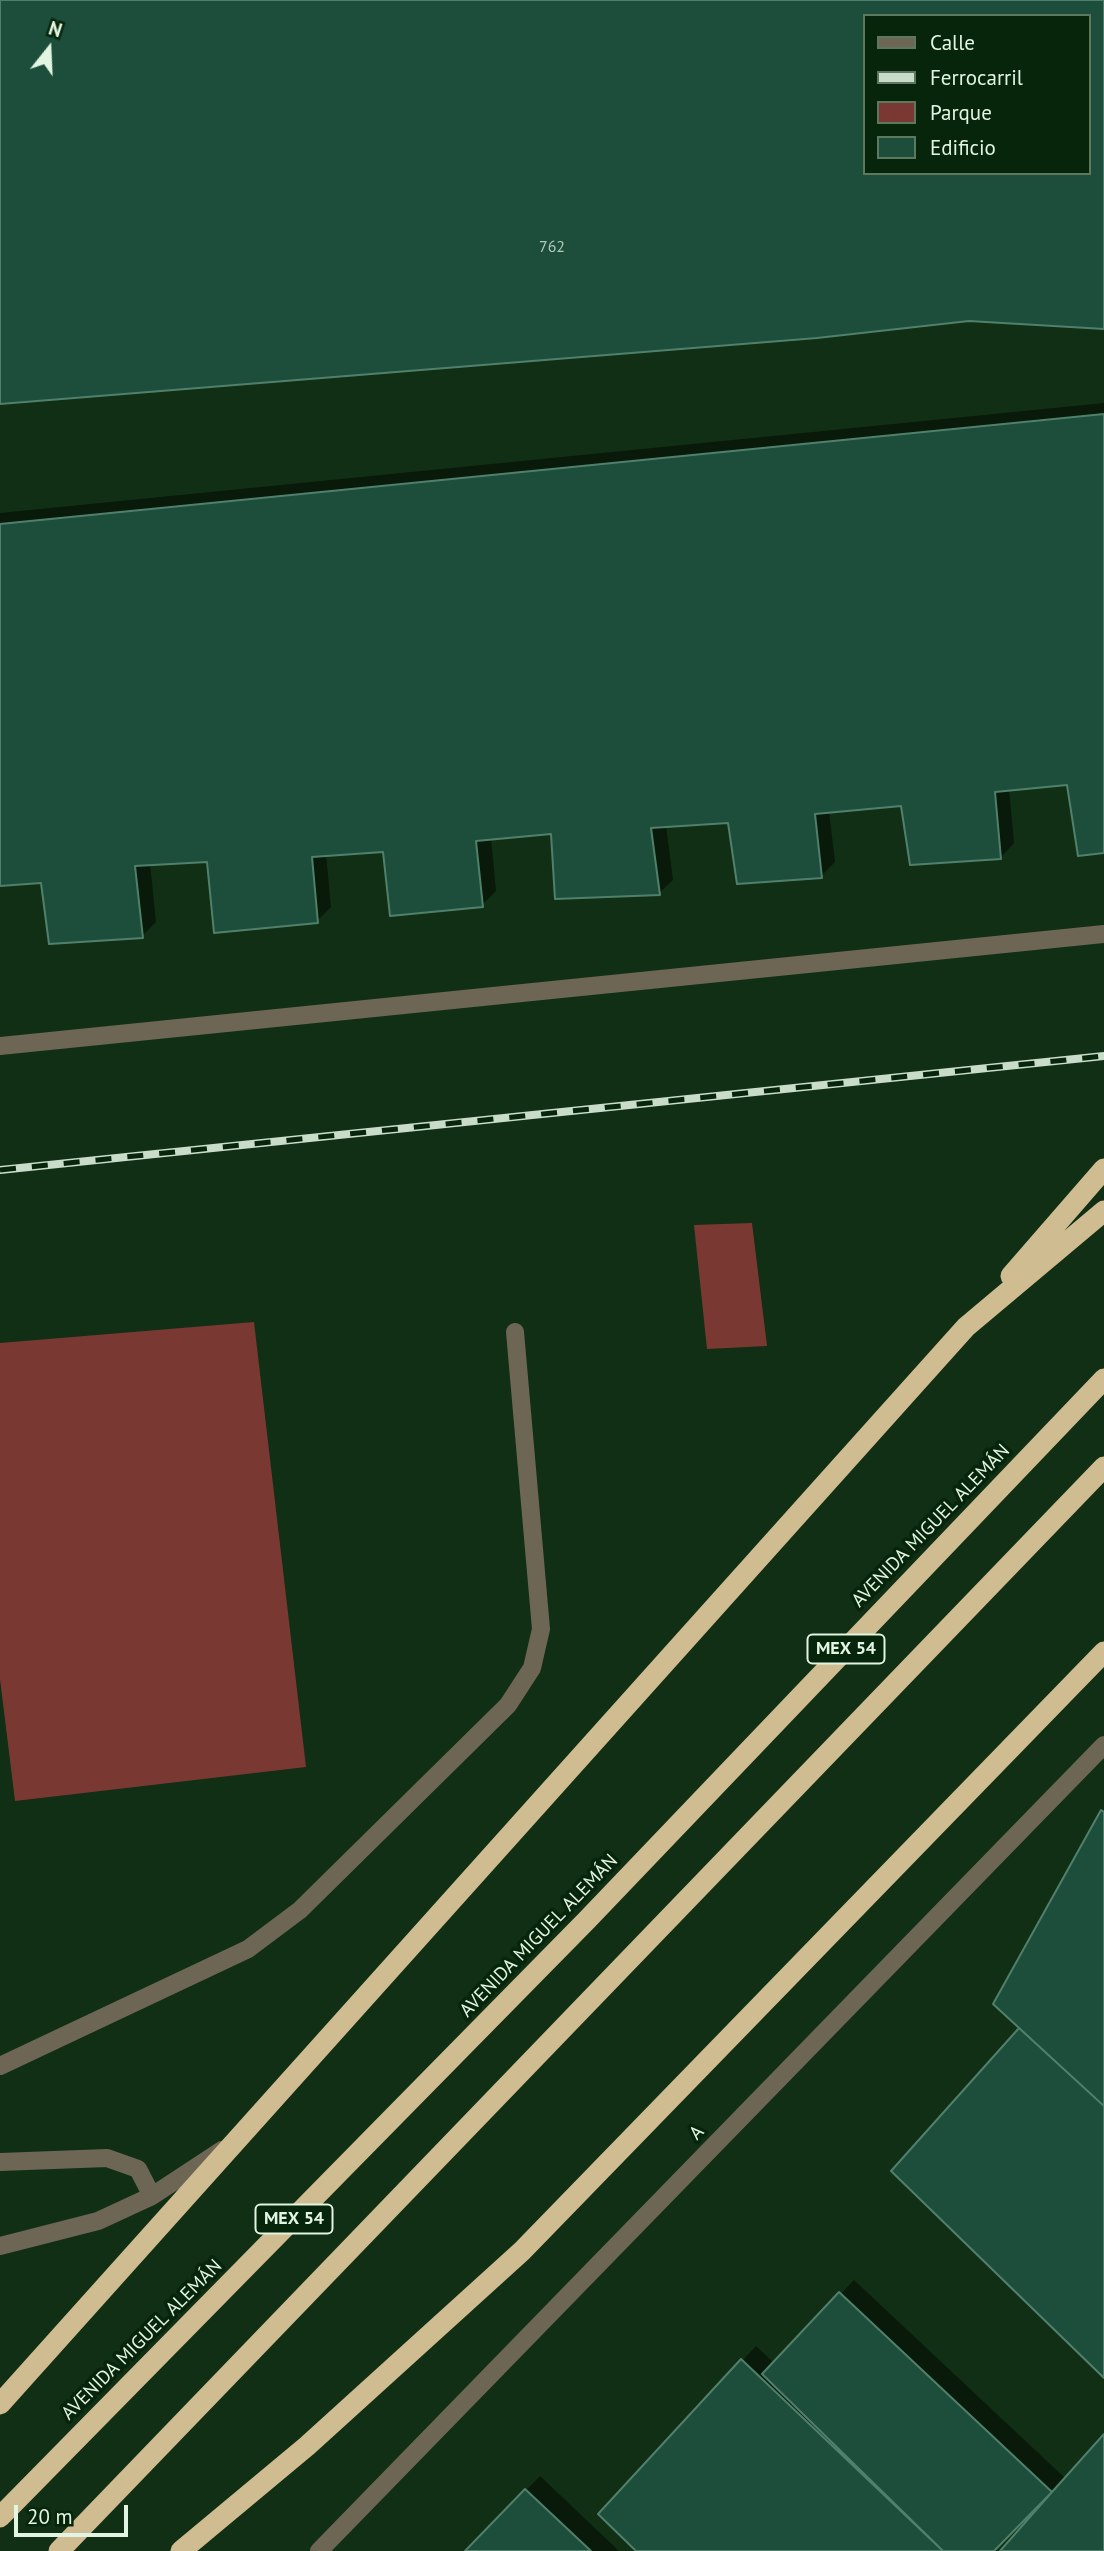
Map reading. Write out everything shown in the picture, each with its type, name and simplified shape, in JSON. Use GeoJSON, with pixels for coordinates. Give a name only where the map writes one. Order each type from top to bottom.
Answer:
{"type":"FeatureCollection","features":[{"type":"Feature","properties":{"kind":"highway"},"geometry":{"type":"LineString","coordinates":[[0,2404],[228,2146],[523,1823],[1104,1169]]}},
{"type":"Feature","properties":{"kind":"highway"},"geometry":{"type":"LineString","coordinates":[[966,1327],[1104,1211]]}},
{"type":"Feature","properties":{"kind":"highway","name":"AVENIDA MIGUEL ALEMÁN"},"geometry":{"type":"LineString","coordinates":[[0,2517],[587,1920],[1104,1379]]}},
{"type":"Feature","properties":{"kind":"highway","name":"MEX 54"},"geometry":{"type":"LineString","coordinates":[[59,2551],[630,1962],[1104,1467]]}},
{"type":"Feature","properties":{"kind":"highway"},"geometry":{"type":"LineString","coordinates":[[181,2551],[307,2446],[522,2250],[1104,1652]]}},
{"type":"Feature","properties":{"kind":"street"},"geometry":{"type":"LineString","coordinates":[[0,1046],[1104,934]]}},
{"type":"Feature","properties":{"kind":"street"},"geometry":{"type":"LineString","coordinates":[[0,2066],[248,1950],[300,1910],[508,1704],[532,1668],[541,1629],[515,1332]]}},
{"type":"Feature","properties":{"kind":"street","name":"A"},"geometry":{"type":"LineString","coordinates":[[319,2551],[1104,1745]]}},
{"type":"Feature","properties":{"kind":"street"},"geometry":{"type":"LineString","coordinates":[[0,2246],[99,2221],[152,2196],[228,2146]]}},
{"type":"Feature","properties":{"kind":"street"},"geometry":{"type":"LineString","coordinates":[[0,2162],[107,2158],[138,2169],[152,2196]]}},
{"type":"Feature","properties":{"kind":"green space"},"geometry":{"type":"Polygon","coordinates":[[[752,1223],[767,1346],[707,1349],[694,1225],[752,1223]]]}},
{"type":"Feature","properties":{"kind":"green space"},"geometry":{"type":"Polygon","coordinates":[[[254,1322],[306,1767],[15,1801],[0,1679],[0,1343],[254,1322]]]}},
{"type":"Feature","properties":{"kind":"building"},"geometry":{"type":"Polygon","coordinates":[[[0,0],[1104,0],[1104,329],[969,321],[817,338],[0,404],[0,0]]]}},
{"type":"Feature","properties":{"kind":"building"},"geometry":{"type":"Polygon","coordinates":[[[1104,414],[1104,853],[1078,856],[1067,785],[995,792],[1001,859],[910,865],[901,806],[815,814],[822,878],[737,884],[728,823],[651,828],[660,895],[555,899],[551,834],[476,841],[483,907],[390,916],[383,852],[312,857],[318,923],[214,933],[207,862],[135,866],[143,938],[49,944],[41,883],[0,886],[0,524],[1104,414]]]}},
{"type":"Feature","properties":{"kind":"building"},"geometry":{"type":"Polygon","coordinates":[[[1101,1810],[1104,1812],[1104,2106],[993,2004],[1101,1810]]]}},
{"type":"Feature","properties":{"kind":"building"},"geometry":{"type":"Polygon","coordinates":[[[1019,2028],[1104,2106],[1104,2378],[891,2171],[1019,2028]]]}},
{"type":"Feature","properties":{"kind":"building"},"geometry":{"type":"Polygon","coordinates":[[[839,2292],[1052,2492],[994,2551],[943,2551],[762,2374],[839,2292]]]}},
{"type":"Feature","properties":{"kind":"building"},"geometry":{"type":"Polygon","coordinates":[[[741,2359],[943,2551],[636,2551],[598,2514],[741,2359]]]}},
{"type":"Feature","properties":{"kind":"building"},"geometry":{"type":"Polygon","coordinates":[[[1104,2434],[1104,2551],[1000,2551],[1052,2492],[1104,2434]]]}},
{"type":"Feature","properties":{"kind":"building"},"geometry":{"type":"Polygon","coordinates":[[[525,2489],[591,2551],[465,2551],[525,2489]]]}},
{"type":"Feature","properties":{"kind":"railway"},"geometry":{"type":"LineString","coordinates":[[0,1170],[1104,1056]]}}]}
